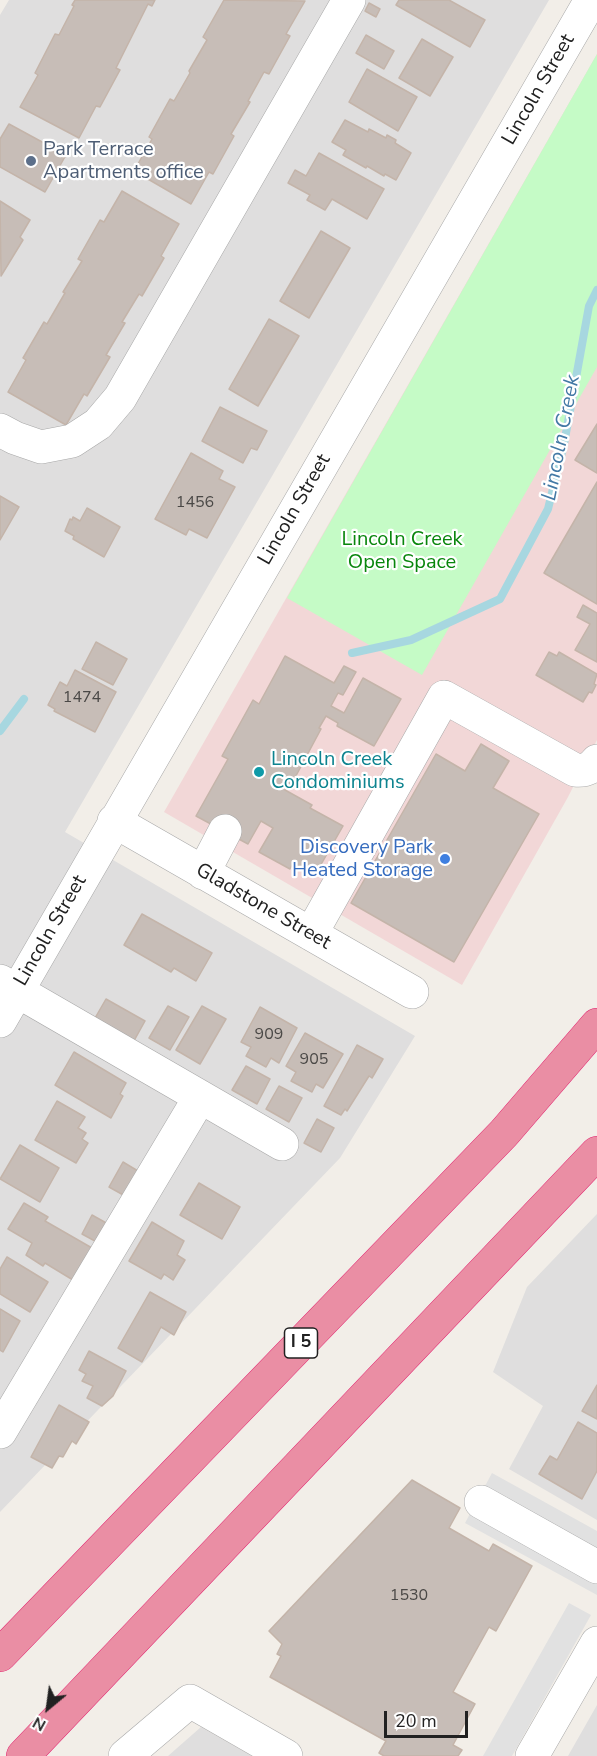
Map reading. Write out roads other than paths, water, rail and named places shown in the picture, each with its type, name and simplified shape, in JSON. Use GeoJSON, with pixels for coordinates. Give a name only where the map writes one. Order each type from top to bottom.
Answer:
{"type":"FeatureCollection","features":[{"type":"Feature","properties":{"kind":"highway","name":"I 5"},"geometry":{"type":"LineString","coordinates":[[0,1655],[504,1133],[597,1025]]}},
{"type":"Feature","properties":{"kind":"highway"},"geometry":{"type":"LineString","coordinates":[[23,1756],[597,1153]]}},
{"type":"Feature","properties":{"kind":"street"},"geometry":{"type":"LineString","coordinates":[[0,430],[41,447],[72,441],[98,424],[120,398],[349,0]]}},
{"type":"Feature","properties":{"kind":"street","name":"Lincoln Street"},"geometry":{"type":"LineString","coordinates":[[0,1021],[8,986],[114,821],[591,0]]}},
{"type":"Feature","properties":{"kind":"street"},"geometry":{"type":"LineString","coordinates":[[311,934],[444,697],[562,764],[575,770],[591,766]]}},
{"type":"Feature","properties":{"kind":"street","name":"Gladstone Street"},"geometry":{"type":"LineString","coordinates":[[114,821],[412,992]]}},
{"type":"Feature","properties":{"kind":"street"},"geometry":{"type":"LineString","coordinates":[[203,873],[225,831]]}},
{"type":"Feature","properties":{"kind":"street"},"geometry":{"type":"LineString","coordinates":[[8,986],[282,1144]]}},
{"type":"Feature","properties":{"kind":"street"},"geometry":{"type":"LineString","coordinates":[[0,1432],[200,1097]]}},
{"type":"Feature","properties":{"kind":"street"},"geometry":{"type":"LineString","coordinates":[[481,1502],[597,1566]]}},
{"type":"Feature","properties":{"kind":"street"},"geometry":{"type":"LineString","coordinates":[[532,1756],[597,1643]]}},
{"type":"Feature","properties":{"kind":"street"},"geometry":{"type":"LineString","coordinates":[[125,1756],[190,1701],[286,1756]]}},
{"type":"Feature","properties":{"kind":"waterway","name":"Lincoln Creek"},"geometry":{"type":"LineString","coordinates":[[352,653],[411,640],[500,599],[548,509],[564,444],[589,306],[597,290]]}},
{"type":"Feature","properties":{"kind":"waterway"},"geometry":{"type":"LineString","coordinates":[[0,731],[24,699]]}},
{"type":"Feature","properties":{"kind":"place","name":"Park Terrace Apartments office"},"geometry":{"type":"Point","coordinates":[31,161]}},
{"type":"Feature","properties":{"kind":"place","name":"Lincoln Creek Condominiums"},"geometry":{"type":"Point","coordinates":[259,772]}},
{"type":"Feature","properties":{"kind":"place","name":"Discovery Park Heated Storage"},"geometry":{"type":"Point","coordinates":[445,859]}},
{"type":"Feature","properties":{"kind":"park label","name":"Lincoln Creek Open Space"},"geometry":{"type":"Point","coordinates":[402,552]}}]}
